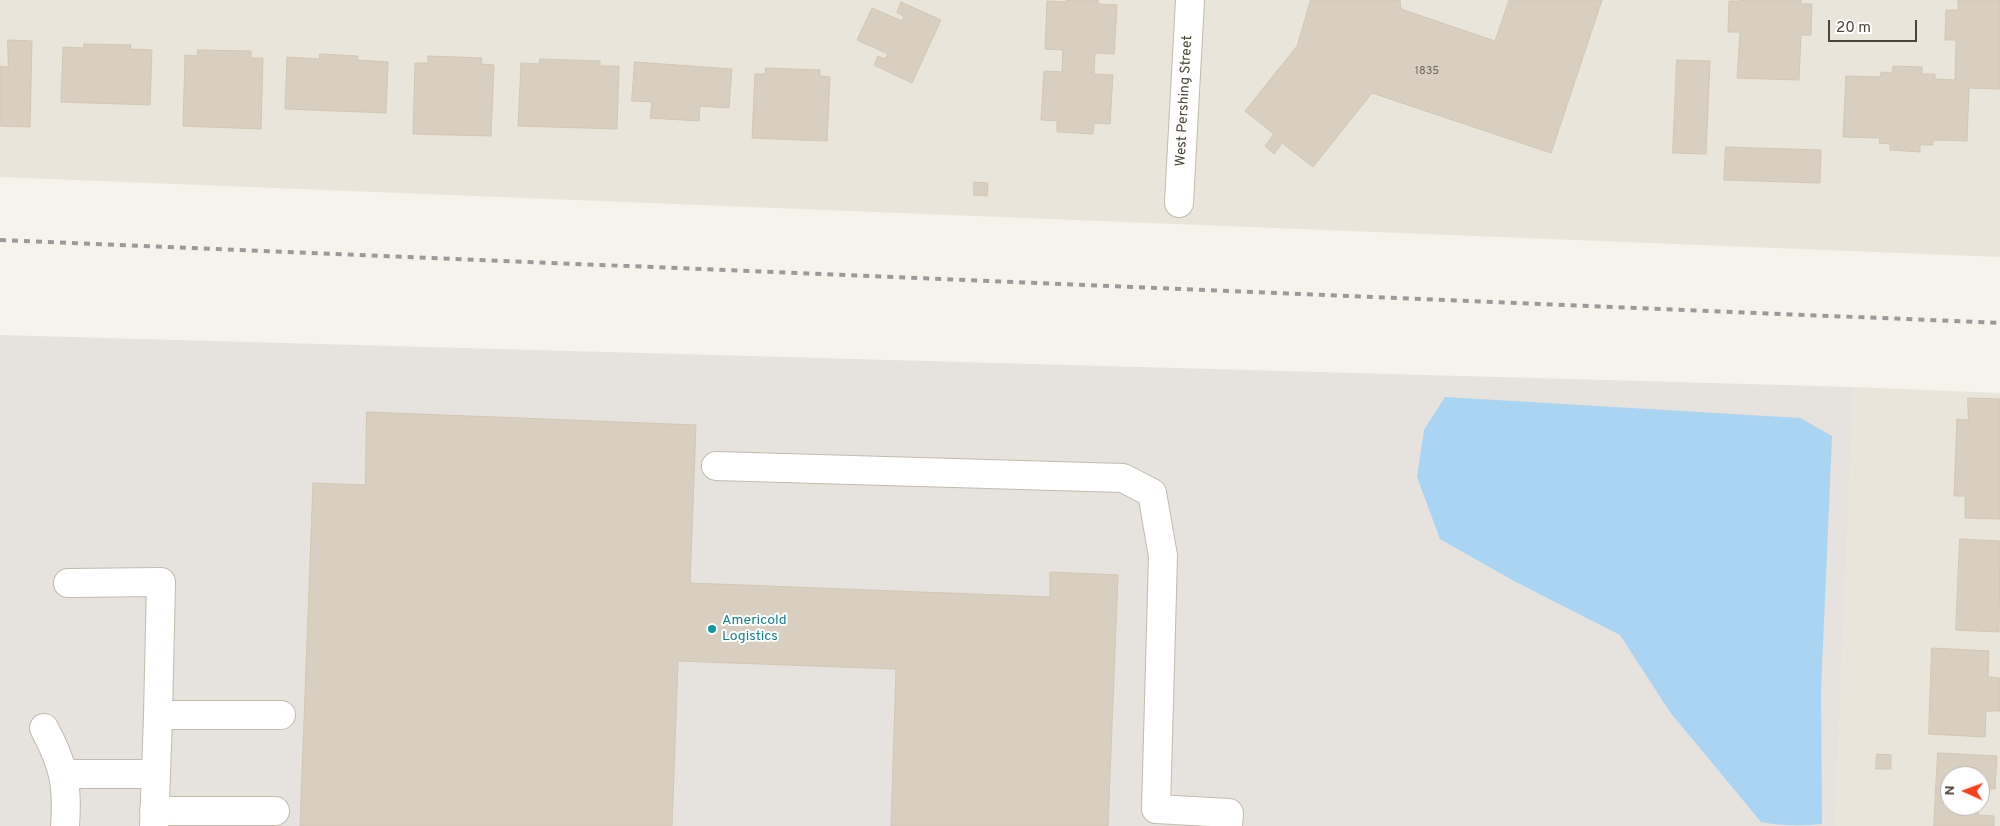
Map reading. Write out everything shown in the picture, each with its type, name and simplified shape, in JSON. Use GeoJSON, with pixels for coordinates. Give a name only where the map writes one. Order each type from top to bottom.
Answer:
{"type":"FeatureCollection","features":[{"type":"Feature","properties":{"kind":"street","name":"West Pershing Street"},"geometry":{"type":"LineString","coordinates":[[1179,203],[1190,0]]}},
{"type":"Feature","properties":{"kind":"street"},"geometry":{"type":"LineString","coordinates":[[716,466],[1124,478],[1152,493],[1162,556],[1156,818],[1228,820]]}},
{"type":"Feature","properties":{"kind":"street"},"geometry":{"type":"LineString","coordinates":[[68,583],[162,582],[154,819],[275,811]]}},
{"type":"Feature","properties":{"kind":"street"},"geometry":{"type":"LineString","coordinates":[[158,715],[280,715]]}},
{"type":"Feature","properties":{"kind":"street"},"geometry":{"type":"LineString","coordinates":[[44,728],[56,750],[64,774],[65,826]]}},
{"type":"Feature","properties":{"kind":"street"},"geometry":{"type":"LineString","coordinates":[[64,774],[156,774]]}},
{"type":"Feature","properties":{"kind":"shaded area"},"geometry":{"type":"Polygon","coordinates":[[[0,0],[2000,0],[2000,257],[0,177],[0,0]]]}},
{"type":"Feature","properties":{"kind":"shaded area"},"geometry":{"type":"Polygon","coordinates":[[[0,335],[1854,387],[1835,826],[0,826],[0,335]]]}},
{"type":"Feature","properties":{"kind":"shaded area"},"geometry":{"type":"Polygon","coordinates":[[[1854,387],[2000,393],[2000,826],[1835,826],[1854,387]]]}},
{"type":"Feature","properties":{"kind":"water"},"geometry":{"type":"Polygon","coordinates":[[[1445,397],[1800,418],[1832,436],[1821,690],[1822,824],[1791,825],[1761,822],[1670,712],[1620,635],[1514,581],[1440,539],[1417,477],[1424,430],[1445,397]]]}},
{"type":"Feature","properties":{"kind":"building"},"geometry":{"type":"Polygon","coordinates":[[[1066,0],[1098,0],[1098,4],[1117,5],[1114,54],[1095,53],[1094,74],[1113,75],[1110,124],[1094,123],[1093,134],[1057,132],[1057,121],[1041,120],[1044,71],[1062,72],[1063,50],[1045,49],[1047,1],[1066,2],[1066,0]]]}},
{"type":"Feature","properties":{"kind":"building"},"geometry":{"type":"Polygon","coordinates":[[[1311,0],[1400,0],[1401,9],[1495,41],[1509,0],[1602,0],[1551,153],[1372,93],[1313,167],[1282,143],[1274,154],[1265,146],[1274,134],[1245,111],[1297,46],[1311,0]]]}},
{"type":"Feature","properties":{"kind":"building"},"geometry":{"type":"Polygon","coordinates":[[[1801,0],[1801,4],[1812,4],[1811,35],[1801,35],[1799,80],[1737,78],[1740,32],[1728,32],[1729,1],[1801,0]]]}},
{"type":"Feature","properties":{"kind":"building"},"geometry":{"type":"Polygon","coordinates":[[[1958,0],[2000,0],[2000,89],[1969,88],[1967,141],[1933,140],[1933,145],[1920,145],[1920,152],[1890,150],[1890,144],[1879,143],[1880,138],[1843,137],[1846,76],[1880,77],[1881,72],[1892,73],[1893,66],[1922,67],[1922,74],[1935,74],[1935,79],[1955,80],[1956,40],[1945,40],[1946,10],[1958,10],[1958,0]]]}},
{"type":"Feature","properties":{"kind":"building"},"geometry":{"type":"Polygon","coordinates":[[[901,2],[941,20],[912,83],[874,65],[878,56],[885,59],[888,54],[857,40],[872,8],[902,21],[904,16],[897,13],[901,2]]]}},
{"type":"Feature","properties":{"kind":"building"},"geometry":{"type":"Polygon","coordinates":[[[8,40],[32,41],[30,127],[0,126],[0,66],[8,67],[8,40]]]}},
{"type":"Feature","properties":{"kind":"building"},"geometry":{"type":"Polygon","coordinates":[[[84,44],[131,45],[130,49],[152,50],[150,105],[61,102],[63,47],[84,48],[84,44]]]}},
{"type":"Feature","properties":{"kind":"building"},"geometry":{"type":"Polygon","coordinates":[[[198,50],[251,51],[251,58],[263,58],[261,129],[183,126],[185,55],[197,56],[198,50]]]}},
{"type":"Feature","properties":{"kind":"building"},"geometry":{"type":"Polygon","coordinates":[[[320,54],[358,56],[357,60],[388,62],[386,113],[285,109],[287,57],[319,59],[320,54]]]}},
{"type":"Feature","properties":{"kind":"building"},"geometry":{"type":"Polygon","coordinates":[[[428,56],[482,58],[481,64],[494,65],[491,136],[413,134],[415,63],[428,63],[428,56]]]}},
{"type":"Feature","properties":{"kind":"building"},"geometry":{"type":"Polygon","coordinates":[[[540,59],[600,61],[600,66],[619,66],[617,129],[518,126],[521,63],[539,64],[540,59]]]}},
{"type":"Feature","properties":{"kind":"building"},"geometry":{"type":"Polygon","coordinates":[[[1677,60],[1710,61],[1706,154],[1673,153],[1677,60]]]}},
{"type":"Feature","properties":{"kind":"building"},"geometry":{"type":"Polygon","coordinates":[[[635,62],[732,69],[729,108],[700,106],[699,121],[650,118],[652,102],[632,101],[635,62]]]}},
{"type":"Feature","properties":{"kind":"building"},"geometry":{"type":"Polygon","coordinates":[[[766,68],[820,70],[820,76],[830,77],[827,141],[752,138],[755,74],[765,74],[766,68]]]}},
{"type":"Feature","properties":{"kind":"building"},"geometry":{"type":"Polygon","coordinates":[[[1726,147],[1821,150],[1820,183],[1724,180],[1726,147]]]}},
{"type":"Feature","properties":{"kind":"building"},"geometry":{"type":"Polygon","coordinates":[[[974,182],[988,183],[987,196],[974,195],[974,182]]]}},
{"type":"Feature","properties":{"kind":"building"},"geometry":{"type":"Polygon","coordinates":[[[1968,398],[2000,399],[2000,519],[1965,518],[1965,496],[1954,496],[1957,419],[1968,420],[1968,398]]]}},
{"type":"Feature","properties":{"kind":"building","name":"Americold Logistics"},"geometry":{"type":"Polygon","coordinates":[[[367,412],[696,425],[690,583],[1050,597],[1050,572],[1118,575],[1108,826],[891,826],[896,669],[678,661],[672,826],[300,826],[313,483],[365,485],[367,412]]]}},
{"type":"Feature","properties":{"kind":"building"},"geometry":{"type":"Polygon","coordinates":[[[1960,539],[2000,541],[1999,632],[1956,630],[1960,539]]]}},
{"type":"Feature","properties":{"kind":"building"},"geometry":{"type":"Polygon","coordinates":[[[1932,648],[1989,651],[1988,677],[2000,678],[2000,711],[1986,711],[1985,737],[1929,734],[1932,648]]]}},
{"type":"Feature","properties":{"kind":"building"},"geometry":{"type":"Polygon","coordinates":[[[1938,753],[1997,756],[1995,789],[1990,789],[1990,766],[1940,766],[1940,816],[1994,816],[1994,826],[1934,826],[1938,753]]]}},
{"type":"Feature","properties":{"kind":"building"},"geometry":{"type":"Polygon","coordinates":[[[1877,754],[1891,755],[1891,769],[1876,769],[1877,754]]]}},
{"type":"Feature","properties":{"kind":"railway"},"geometry":{"type":"LineString","coordinates":[[0,240],[2000,323]]}},
{"type":"Feature","properties":{"kind":"place","name":"Americold Logistics"},"geometry":{"type":"Point","coordinates":[712,629]}}]}
